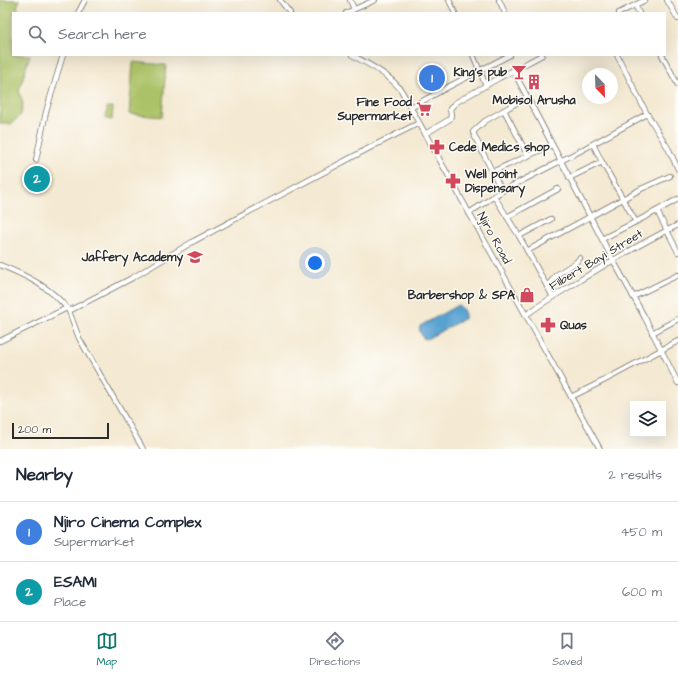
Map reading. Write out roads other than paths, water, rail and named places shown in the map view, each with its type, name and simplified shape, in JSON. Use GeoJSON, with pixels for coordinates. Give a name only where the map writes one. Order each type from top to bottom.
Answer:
{"type":"FeatureCollection","features":[{"type":"Feature","properties":{"kind":"street"},"geometry":{"type":"LineString","coordinates":[[79,12],[85,0]]}},
{"type":"Feature","properties":{"kind":"street"},"geometry":{"type":"LineString","coordinates":[[280,0],[289,12]]}},
{"type":"Feature","properties":{"kind":"street"},"geometry":{"type":"LineString","coordinates":[[350,0],[354,9]]}},
{"type":"Feature","properties":{"kind":"street"},"geometry":{"type":"LineString","coordinates":[[348,12],[375,0]]}},
{"type":"Feature","properties":{"kind":"street"},"geometry":{"type":"LineString","coordinates":[[449,0],[454,12]]}},
{"type":"Feature","properties":{"kind":"street"},"geometry":{"type":"LineString","coordinates":[[499,0],[505,12]]}},
{"type":"Feature","properties":{"kind":"street"},"geometry":{"type":"LineString","coordinates":[[621,12],[644,0]]}},
{"type":"Feature","properties":{"kind":"street"},"geometry":{"type":"LineString","coordinates":[[667,0],[678,19]]}},
{"type":"Feature","properties":{"kind":"street"},"geometry":{"type":"LineString","coordinates":[[635,5],[638,12]]}},
{"type":"Feature","properties":{"kind":"street"},"geometry":{"type":"LineString","coordinates":[[36,160],[46,112],[63,56]]}},
{"type":"Feature","properties":{"kind":"street","name":"Njiro Road"},"geometry":{"type":"LineString","coordinates":[[354,56],[387,76],[401,90],[600,449]]}},
{"type":"Feature","properties":{"kind":"street"},"geometry":{"type":"LineString","coordinates":[[473,56],[486,86]]}},
{"type":"Feature","properties":{"kind":"street"},"geometry":{"type":"LineString","coordinates":[[410,108],[508,56]]}},
{"type":"Feature","properties":{"kind":"street"},"geometry":{"type":"LineString","coordinates":[[425,134],[450,119],[450,109],[455,103],[540,56]]}},
{"type":"Feature","properties":{"kind":"street"},"geometry":{"type":"LineString","coordinates":[[618,56],[678,169]]}},
{"type":"Feature","properties":{"kind":"street"},"geometry":{"type":"LineString","coordinates":[[663,56],[678,85]]}},
{"type":"Feature","properties":{"kind":"street"},"geometry":{"type":"LineString","coordinates":[[513,70],[678,383]]}},
{"type":"Feature","properties":{"kind":"street"},"geometry":{"type":"LineString","coordinates":[[502,191],[473,133],[474,130],[485,120],[527,98]]}},
{"type":"Feature","properties":{"kind":"street"},"geometry":{"type":"LineString","coordinates":[[504,110],[528,156]]}},
{"type":"Feature","properties":{"kind":"street"},"geometry":{"type":"LineString","coordinates":[[469,213],[502,191],[648,114]]}},
{"type":"Feature","properties":{"kind":"street"},"geometry":{"type":"LineString","coordinates":[[0,340],[68,310],[138,274],[200,239],[419,123]]}},
{"type":"Feature","properties":{"kind":"street"},"geometry":{"type":"LineString","coordinates":[[593,144],[636,222]]}},
{"type":"Feature","properties":{"kind":"street"},"geometry":{"type":"LineString","coordinates":[[492,172],[552,145]]}},
{"type":"Feature","properties":{"kind":"street"},"geometry":{"type":"LineString","coordinates":[[569,178],[602,162]]}},
{"type":"Feature","properties":{"kind":"street"},"geometry":{"type":"LineString","coordinates":[[527,251],[561,231],[623,200],[641,189],[670,176]]}},
{"type":"Feature","properties":{"kind":"street"},"geometry":{"type":"LineString","coordinates":[[507,217],[558,189]]}},
{"type":"Feature","properties":{"kind":"street"},"geometry":{"type":"LineString","coordinates":[[494,196],[519,236],[553,297]]}},
{"type":"Feature","properties":{"kind":"street"},"geometry":{"type":"LineString","coordinates":[[602,238],[636,222],[678,199]]}},
{"type":"Feature","properties":{"kind":"street"},"geometry":{"type":"LineString","coordinates":[[657,211],[678,252]]}},
{"type":"Feature","properties":{"kind":"street"},"geometry":{"type":"LineString","coordinates":[[519,236],[551,219]]}},
{"type":"Feature","properties":{"kind":"street","name":"Filbert Bayi Street"},"geometry":{"type":"LineString","coordinates":[[526,315],[640,244],[678,225]]}},
{"type":"Feature","properties":{"kind":"street"},"geometry":{"type":"LineString","coordinates":[[547,287],[556,275],[573,265],[580,258]]}},
{"type":"Feature","properties":{"kind":"street"},"geometry":{"type":"LineString","coordinates":[[0,265],[25,276],[48,290],[58,298],[68,310],[82,344],[143,449]]}},
{"type":"Feature","properties":{"kind":"street"},"geometry":{"type":"LineString","coordinates":[[633,297],[678,275]]}},
{"type":"Feature","properties":{"kind":"street"},"geometry":{"type":"LineString","coordinates":[[652,333],[678,319]]}},
{"type":"Feature","properties":{"kind":"street"},"geometry":{"type":"LineString","coordinates":[[571,396],[603,381],[678,341]]}},
{"type":"Feature","properties":{"kind":"water"},"geometry":{"type":"Polygon","coordinates":[[[458,305],[463,310],[465,318],[427,339],[423,338],[419,328],[420,326],[458,305]]]}},
{"type":"Feature","properties":{"kind":"place","name":"King's pub"},"geometry":{"type":"Point","coordinates":[519,72]}},
{"type":"Feature","properties":{"kind":"place","name":"Njiro Cinema Complex"},"geometry":{"type":"Point","coordinates":[432,78]}},
{"type":"Feature","properties":{"kind":"place","name":"Mobisol Arusha"},"geometry":{"type":"Point","coordinates":[534,82]}},
{"type":"Feature","properties":{"kind":"place","name":"Fine Food Supermarket"},"geometry":{"type":"Point","coordinates":[424,109]}},
{"type":"Feature","properties":{"kind":"place","name":"Cede Medics shop"},"geometry":{"type":"Point","coordinates":[437,147]}},
{"type":"Feature","properties":{"kind":"place","name":"ESAMI"},"geometry":{"type":"Point","coordinates":[37,179]}},
{"type":"Feature","properties":{"kind":"place","name":"Well point Dispensary"},"geometry":{"type":"Point","coordinates":[453,181]}},
{"type":"Feature","properties":{"kind":"place","name":"Jaffery Academy"},"geometry":{"type":"Point","coordinates":[195,257]}},
{"type":"Feature","properties":{"kind":"place","name":"Barbershop & SPA"},"geometry":{"type":"Point","coordinates":[527,295]}},
{"type":"Feature","properties":{"kind":"place","name":"Quas"},"geometry":{"type":"Point","coordinates":[548,325]}}]}
